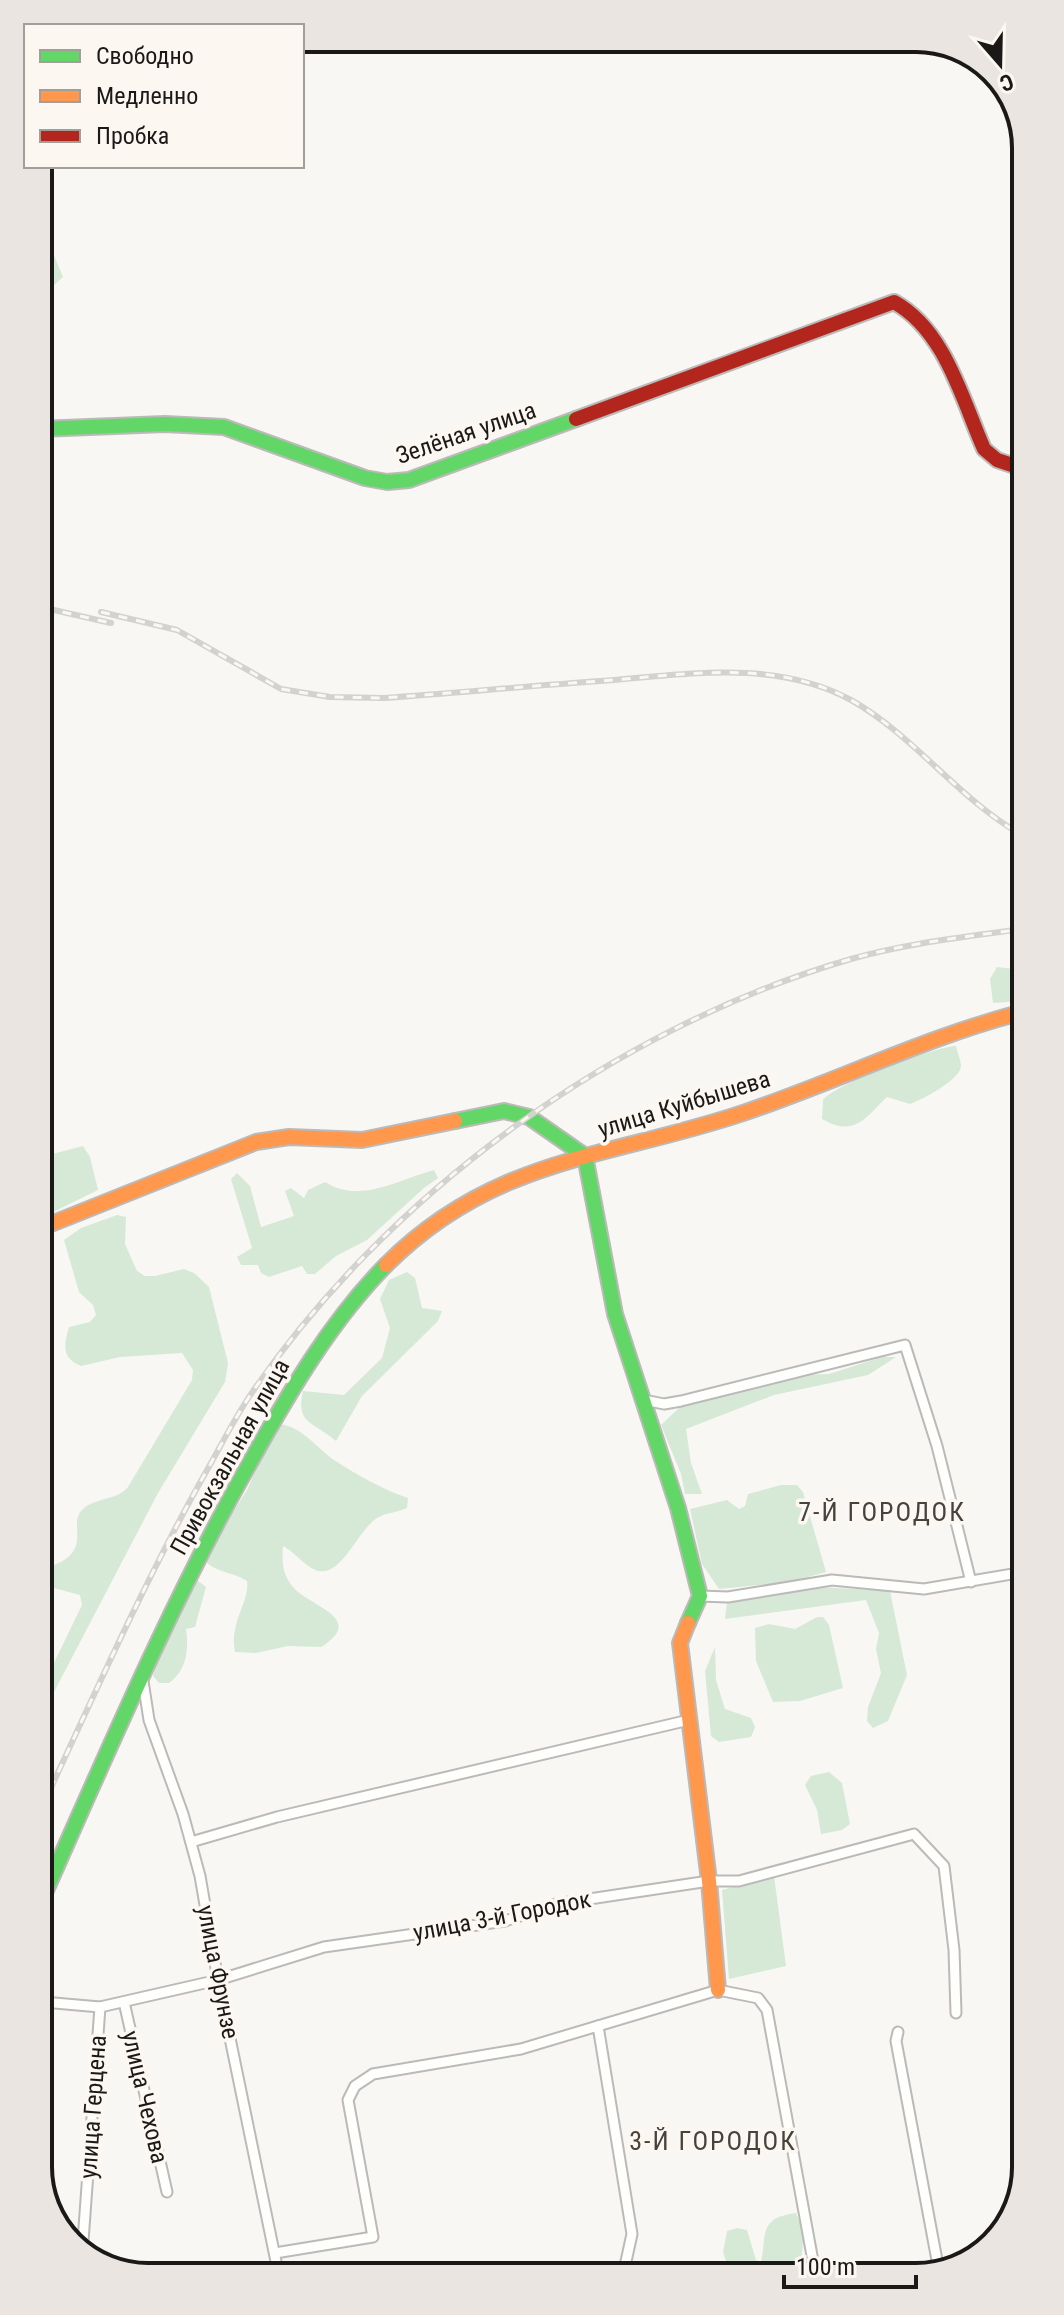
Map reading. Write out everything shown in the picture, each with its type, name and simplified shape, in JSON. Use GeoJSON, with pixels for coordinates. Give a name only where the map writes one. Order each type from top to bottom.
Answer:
{"type":"FeatureCollection","features":[{"type":"Feature","properties":{"kind":"street","name":"Зелёная улица"},"geometry":{"type":"LineString","coordinates":[[52,428],[165,424],[224,427],[365,478],[387,482],[409,480],[894,302],[913,310],[928,330],[984,449],[997,460],[1012,465]]}},
{"type":"Feature","properties":{"kind":"street","name":"улица Куйбышева"},"geometry":{"type":"LineString","coordinates":[[52,1223],[212,1158],[256,1142],[289,1137],[362,1140],[504,1111],[529,1117],[585,1156],[737,1114],[909,1046],[1012,1015]]}},
{"type":"Feature","properties":{"kind":"street"},"geometry":{"type":"LineString","coordinates":[[585,1156],[615,1314],[678,1508],[700,1596],[680,1643],[709,1881],[718,1990]]}},
{"type":"Feature","properties":{"kind":"street","name":"Привокзальная улица"},"geometry":{"type":"LineString","coordinates":[[52,1878],[140,1690],[143,1674],[228,1498],[310,1360],[380,1270],[415,1237],[465,1202],[526,1173],[585,1156]]}},
{"type":"Feature","properties":{"kind":"street"},"geometry":{"type":"LineString","coordinates":[[644,1400],[664,1404],[681,1401],[905,1345],[937,1446],[971,1582]]}},
{"type":"Feature","properties":{"kind":"street"},"geometry":{"type":"LineString","coordinates":[[700,1596],[728,1597],[832,1580],[924,1589],[1012,1574]]}},
{"type":"Feature","properties":{"kind":"street","name":"улица Фрунзе"},"geometry":{"type":"LineString","coordinates":[[140,1690],[191,1842],[277,2263]]}},
{"type":"Feature","properties":{"kind":"street"},"geometry":{"type":"LineString","coordinates":[[191,1842],[277,1817],[689,1720]]}},
{"type":"Feature","properties":{"kind":"street","name":"улица 3-й Городок"},"geometry":{"type":"LineString","coordinates":[[52,2003],[100,2007],[218,1980],[324,1947],[505,1921],[556,1904],[709,1881],[739,1881],[914,1834],[944,1866],[953,1937],[956,2013]]}},
{"type":"Feature","properties":{"kind":"street"},"geometry":{"type":"LineString","coordinates":[[275,2253],[373,2237],[348,2100],[355,2086],[382,2070],[521,2049],[718,1990],[758,1998],[767,2010],[813,2263]]}},
{"type":"Feature","properties":{"kind":"street","name":"улица Чехова"},"geometry":{"type":"LineString","coordinates":[[124,2002],[167,2192]]}},
{"type":"Feature","properties":{"kind":"street","name":"улица Герцена"},"geometry":{"type":"LineString","coordinates":[[83,2238],[100,2007]]}},
{"type":"Feature","properties":{"kind":"street"},"geometry":{"type":"LineString","coordinates":[[598,2026],[632,2234],[626,2263]]}},
{"type":"Feature","properties":{"kind":"street"},"geometry":{"type":"LineString","coordinates":[[898,2032],[896,2041],[937,2260]]}},
{"type":"Feature","properties":{"kind":"green space"},"geometry":{"type":"Polygon","coordinates":[[[52,250],[63,277],[52,287],[52,250]]]}},
{"type":"Feature","properties":{"kind":"green space"},"geometry":{"type":"Polygon","coordinates":[[[997,967],[1012,969],[1012,1002],[993,1003],[990,979],[997,967]]]}},
{"type":"Feature","properties":{"kind":"green space"},"geometry":{"type":"Polygon","coordinates":[[[956,1046],[961,1064],[959,1071],[931,1094],[910,1104],[887,1097],[867,1117],[852,1126],[834,1125],[822,1119],[823,1100],[845,1085],[908,1059],[956,1046]]]}},
{"type":"Feature","properties":{"kind":"green space"},"geometry":{"type":"Polygon","coordinates":[[[83,1146],[90,1157],[98,1190],[52,1213],[52,1154],[83,1146]]]}},
{"type":"Feature","properties":{"kind":"green space"},"geometry":{"type":"Polygon","coordinates":[[[434,1170],[438,1178],[367,1240],[336,1256],[315,1274],[307,1274],[302,1266],[269,1277],[261,1273],[258,1265],[241,1265],[237,1257],[252,1248],[231,1179],[237,1173],[250,1186],[261,1227],[294,1216],[285,1191],[291,1188],[304,1198],[308,1190],[325,1182],[338,1188],[365,1191],[434,1170]]]}},
{"type":"Feature","properties":{"kind":"green space"},"geometry":{"type":"Polygon","coordinates":[[[117,1215],[126,1217],[125,1244],[137,1271],[145,1276],[184,1269],[194,1273],[209,1287],[228,1363],[225,1382],[158,1493],[52,1696],[52,1667],[82,1605],[80,1595],[52,1588],[52,1565],[70,1556],[75,1548],[78,1516],[83,1509],[94,1502],[118,1495],[128,1487],[192,1380],[193,1370],[182,1353],[120,1357],[81,1366],[70,1359],[65,1345],[69,1327],[90,1322],[96,1315],[93,1305],[79,1292],[64,1240],[81,1228],[117,1215]]]}},
{"type":"Feature","properties":{"kind":"green space"},"geometry":{"type":"Polygon","coordinates":[[[407,1272],[415,1278],[422,1308],[442,1311],[438,1321],[362,1396],[336,1441],[304,1416],[301,1402],[303,1391],[344,1395],[382,1358],[390,1328],[380,1299],[389,1280],[407,1272]]]}},
{"type":"Feature","properties":{"kind":"green space"},"geometry":{"type":"Polygon","coordinates":[[[882,1357],[896,1357],[868,1375],[774,1395],[686,1429],[691,1463],[702,1494],[685,1494],[681,1474],[661,1425],[680,1407],[800,1375],[829,1374],[882,1357]]]}},
{"type":"Feature","properties":{"kind":"green space"},"geometry":{"type":"Polygon","coordinates":[[[276,1424],[293,1428],[343,1466],[408,1498],[407,1508],[377,1518],[343,1559],[328,1570],[314,1570],[283,1546],[287,1579],[297,1591],[336,1619],[339,1627],[321,1647],[288,1646],[256,1653],[235,1652],[235,1631],[246,1597],[247,1581],[207,1563],[213,1543],[247,1490],[276,1424]]]}},
{"type":"Feature","properties":{"kind":"green space"},"geometry":{"type":"Polygon","coordinates":[[[781,1485],[797,1485],[803,1492],[826,1572],[790,1582],[719,1589],[702,1564],[690,1509],[727,1500],[739,1509],[745,1506],[748,1494],[781,1485]]]}},
{"type":"Feature","properties":{"kind":"green space"},"geometry":{"type":"Polygon","coordinates":[[[197,1580],[206,1587],[195,1627],[186,1629],[187,1651],[183,1665],[169,1683],[159,1683],[153,1676],[165,1635],[197,1580]]]}},
{"type":"Feature","properties":{"kind":"green space"},"geometry":{"type":"Polygon","coordinates":[[[818,1587],[890,1591],[907,1675],[888,1721],[873,1728],[867,1721],[868,1707],[881,1673],[876,1649],[879,1633],[866,1600],[725,1619],[727,1603],[818,1587]]]}},
{"type":"Feature","properties":{"kind":"green space"},"geometry":{"type":"Polygon","coordinates":[[[823,1617],[829,1625],[843,1688],[800,1701],[773,1702],[756,1661],[755,1628],[769,1624],[795,1629],[823,1617]]]}},
{"type":"Feature","properties":{"kind":"green space"},"geometry":{"type":"Polygon","coordinates":[[[715,1647],[716,1680],[725,1709],[751,1718],[755,1727],[751,1737],[719,1742],[711,1736],[705,1671],[715,1647]]]}},
{"type":"Feature","properties":{"kind":"green space"},"geometry":{"type":"Polygon","coordinates":[[[829,1772],[842,1783],[850,1824],[842,1830],[821,1834],[817,1810],[805,1785],[811,1776],[829,1772]]]}},
{"type":"Feature","properties":{"kind":"green space"},"geometry":{"type":"Polygon","coordinates":[[[774,1876],[786,1966],[729,1979],[722,1890],[774,1876]]]}},
{"type":"Feature","properties":{"kind":"green space"},"geometry":{"type":"Polygon","coordinates":[[[796,2213],[804,2233],[801,2263],[727,2263],[723,2252],[727,2231],[737,2228],[747,2230],[756,2260],[761,2262],[767,2228],[784,2215],[796,2213]]]}},
{"type":"Feature","properties":{"kind":"railway"},"geometry":{"type":"LineString","coordinates":[[52,610],[111,623]]}},
{"type":"Feature","properties":{"kind":"railway"},"geometry":{"type":"LineString","coordinates":[[101,612],[177,630],[281,689],[330,697],[383,698],[696,673],[728,672],[791,678],[822,687],[874,715],[977,804],[1012,828]]}},
{"type":"Feature","properties":{"kind":"railway"},"geometry":{"type":"LineString","coordinates":[[52,1786],[159,1559],[247,1400],[303,1325],[366,1255],[436,1189],[512,1129],[592,1075],[676,1028],[763,989],[851,959],[936,941],[1012,930]]}},
{"type":"Feature","properties":{"kind":"traffic: fast"},"geometry":{"type":"LineString","coordinates":[[52,428],[165,424],[224,427],[365,478],[387,482],[409,480],[576,419]]}},
{"type":"Feature","properties":{"kind":"traffic: fast"},"geometry":{"type":"LineString","coordinates":[[455,1121],[504,1111],[529,1117],[585,1156]]}},
{"type":"Feature","properties":{"kind":"traffic: fast"},"geometry":{"type":"LineString","coordinates":[[585,1156],[615,1314],[678,1508],[700,1596],[688,1623]]}},
{"type":"Feature","properties":{"kind":"traffic: fast"},"geometry":{"type":"LineString","coordinates":[[52,1877],[142,1675],[223,1512],[313,1358],[347,1309],[386,1265]]}},
{"type":"Feature","properties":{"kind":"traffic: slow"},"geometry":{"type":"LineString","coordinates":[[386,1265],[427,1229],[468,1202],[511,1181],[555,1165],[743,1113],[952,1034],[1012,1015]]}},
{"type":"Feature","properties":{"kind":"traffic: slow"},"geometry":{"type":"LineString","coordinates":[[52,1224],[256,1142],[289,1137],[362,1140],[455,1121]]}},
{"type":"Feature","properties":{"kind":"traffic: slow"},"geometry":{"type":"LineString","coordinates":[[688,1623],[680,1643],[709,1881],[718,1990]]}},
{"type":"Feature","properties":{"kind":"traffic: jam"},"geometry":{"type":"LineString","coordinates":[[576,419],[894,302],[912,314],[939,348],[984,449],[997,460],[1012,465]]}},
{"type":"Feature","properties":{"kind":"district","name":"7-Й ГОРОДОК"},"geometry":{"type":"Point","coordinates":[882,1512]}},
{"type":"Feature","properties":{"kind":"district","name":"3-Й ГОРОДОК"},"geometry":{"type":"Point","coordinates":[713,2141]}}]}
